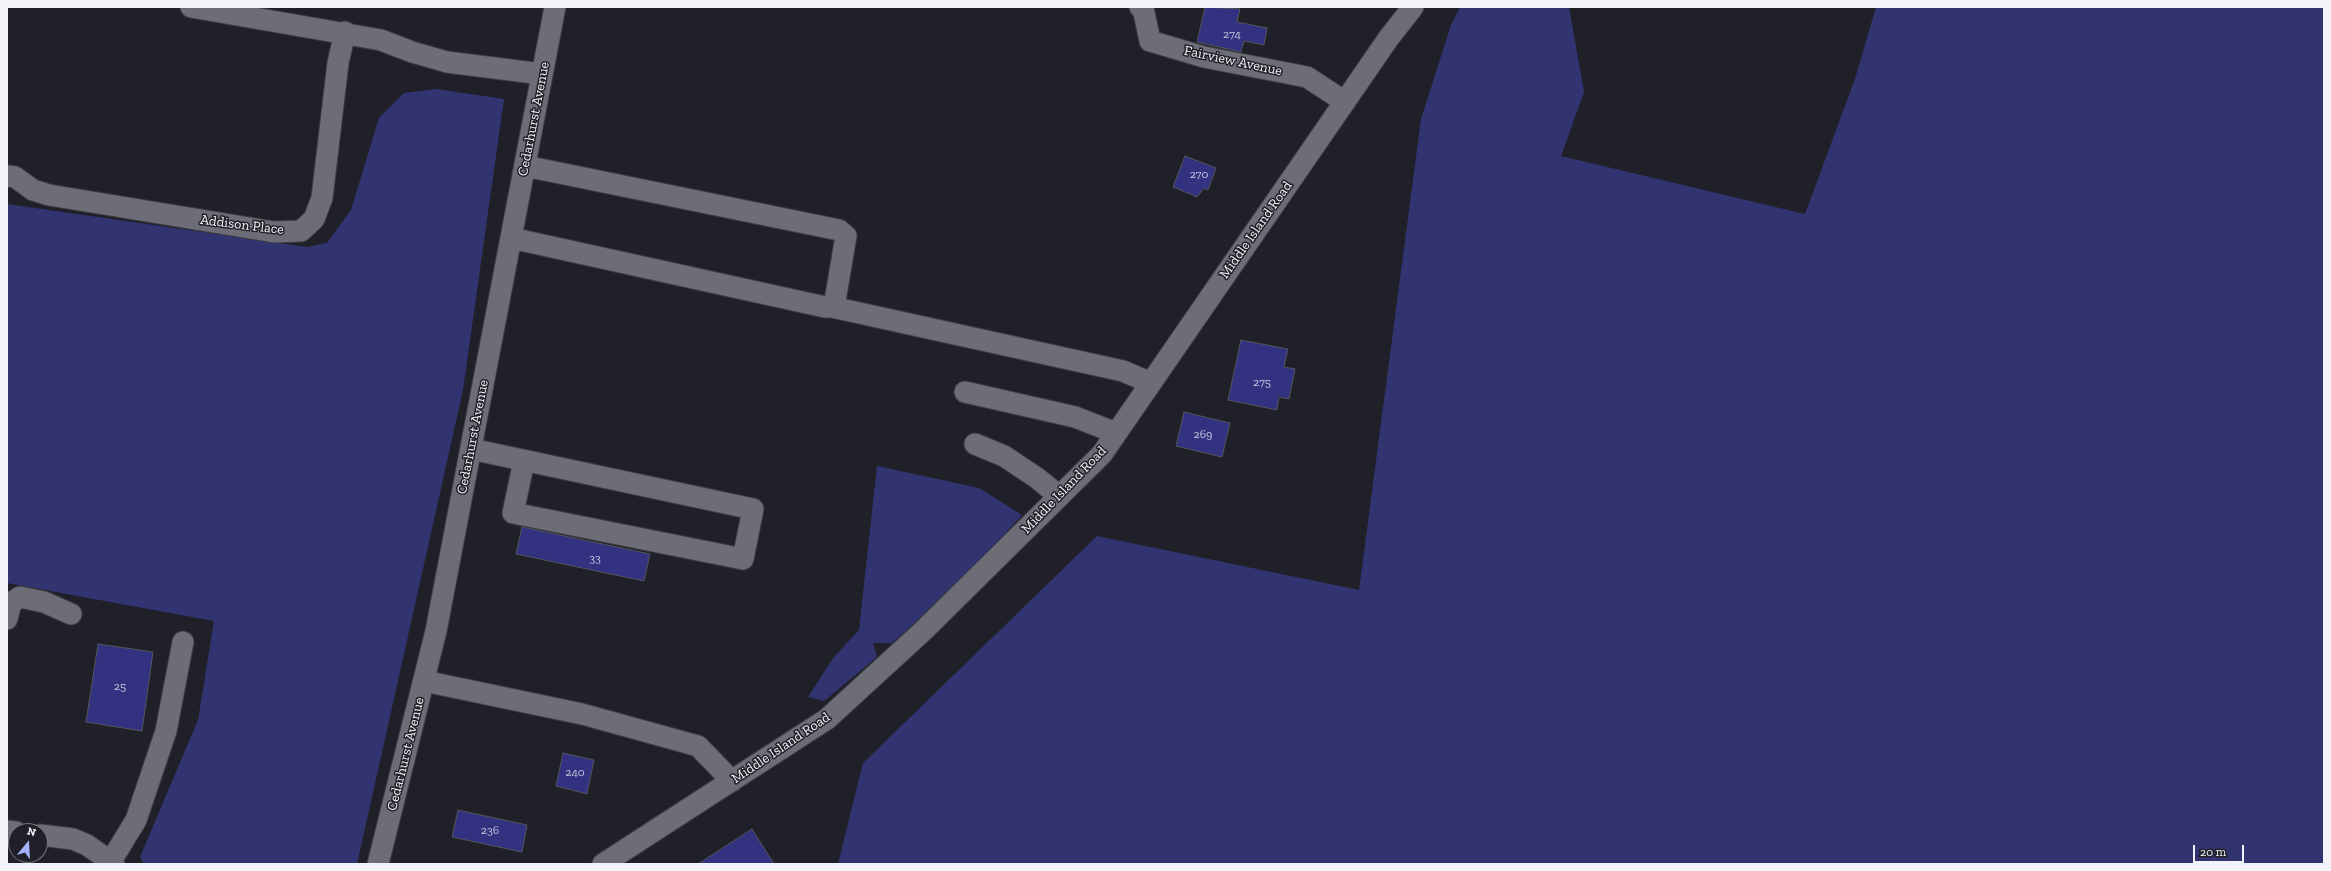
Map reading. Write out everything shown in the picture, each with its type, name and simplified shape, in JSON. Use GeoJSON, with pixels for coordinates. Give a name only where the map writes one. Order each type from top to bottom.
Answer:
{"type":"FeatureCollection","features":[{"type":"Feature","properties":{"kind":"street"},"geometry":{"type":"LineString","coordinates":[[191,7],[345,32],[381,40],[412,52],[447,62],[542,74]]}},
{"type":"Feature","properties":{"kind":"street","name":"Cedarhurst Avenue"},"geometry":{"type":"LineString","coordinates":[[378,864],[436,631],[555,7]]}},
{"type":"Feature","properties":{"kind":"street","name":"Fairview Avenue"},"geometry":{"type":"LineString","coordinates":[[1140,7],[1143,8],[1150,41],[1204,57],[1307,77],[1345,102]]}},
{"type":"Feature","properties":{"kind":"street","name":"Middle Island Road"},"geometry":{"type":"LineString","coordinates":[[603,864],[827,720],[923,631],[1102,454],[1345,102],[1413,7]]}},
{"type":"Feature","properties":{"kind":"street","name":"Addison Place"},"geometry":{"type":"LineString","coordinates":[[7,176],[15,177],[33,190],[49,195],[274,232],[302,230],[314,219],[322,198],[338,63],[345,32]]}},
{"type":"Feature","properties":{"kind":"street"},"geometry":{"type":"LineString","coordinates":[[525,166],[839,230],[846,236],[832,307]]}},
{"type":"Feature","properties":{"kind":"street"},"geometry":{"type":"LineString","coordinates":[[511,238],[825,308],[832,307],[1123,371],[1151,383]]}},
{"type":"Feature","properties":{"kind":"street"},"geometry":{"type":"LineString","coordinates":[[965,392],[1075,416],[1116,433]]}},
{"type":"Feature","properties":{"kind":"street"},"geometry":{"type":"LineString","coordinates":[[975,444],[1004,456],[1037,478],[1059,496]]}},
{"type":"Feature","properties":{"kind":"street"},"geometry":{"type":"LineString","coordinates":[[471,449],[753,509],[743,559],[514,514],[524,461]]}},
{"type":"Feature","properties":{"kind":"street"},"geometry":{"type":"LineString","coordinates":[[7,619],[11,602],[20,597],[44,602],[71,614]]}},
{"type":"Feature","properties":{"kind":"street"},"geometry":{"type":"LineString","coordinates":[[48,836],[73,839],[87,845],[112,862],[136,820],[166,731],[182,642]]}},
{"type":"Feature","properties":{"kind":"street"},"geometry":{"type":"LineString","coordinates":[[424,681],[582,714],[698,746],[732,781]]}},
{"type":"Feature","properties":{"kind":"shaded area"},"geometry":{"type":"Polygon","coordinates":[[[1460,7],[1569,7],[1584,92],[1561,156],[1805,214],[1855,79],[1876,7],[2324,7],[2324,864],[838,864],[863,763],[1097,536],[1359,590],[1421,119],[1451,25],[1460,7]]]}},
{"type":"Feature","properties":{"kind":"shaded area"},"geometry":{"type":"Polygon","coordinates":[[[436,89],[504,99],[463,390],[357,864],[144,864],[140,857],[198,720],[214,621],[7,583],[7,204],[307,247],[327,243],[351,210],[379,118],[404,93],[436,89]]]}},
{"type":"Feature","properties":{"kind":"shaded area"},"geometry":{"type":"Polygon","coordinates":[[[877,466],[979,488],[1022,515],[960,583],[892,643],[873,643],[877,657],[824,701],[808,697],[834,657],[859,630],[877,466]]]}},
{"type":"Feature","properties":{"kind":"building"},"geometry":{"type":"Polygon","coordinates":[[[1205,7],[1240,9],[1237,22],[1267,28],[1264,45],[1244,41],[1241,52],[1197,42],[1205,7]]]}},
{"type":"Feature","properties":{"kind":"building"},"geometry":{"type":"Polygon","coordinates":[[[1185,156],[1216,168],[1208,190],[1204,188],[1197,197],[1173,187],[1185,156]]]}},
{"type":"Feature","properties":{"kind":"building"},"geometry":{"type":"Polygon","coordinates":[[[1241,340],[1288,349],[1284,367],[1295,369],[1289,399],[1279,397],[1277,410],[1228,400],[1241,340]]]}},
{"type":"Feature","properties":{"kind":"building"},"geometry":{"type":"Polygon","coordinates":[[[1184,412],[1230,423],[1222,457],[1176,446],[1184,412]]]}},
{"type":"Feature","properties":{"kind":"building"},"geometry":{"type":"Polygon","coordinates":[[[522,527],[650,554],[644,581],[516,554],[522,527]]]}},
{"type":"Feature","properties":{"kind":"building"},"geometry":{"type":"Polygon","coordinates":[[[98,644],[153,652],[142,731],[86,722],[98,644]]]}},
{"type":"Feature","properties":{"kind":"building"},"geometry":{"type":"Polygon","coordinates":[[[563,753],[594,760],[587,794],[556,786],[563,753]]]}},
{"type":"Feature","properties":{"kind":"building"},"geometry":{"type":"Polygon","coordinates":[[[458,810],[527,825],[522,852],[452,837],[458,810]]]}},
{"type":"Feature","properties":{"kind":"building"},"geometry":{"type":"Polygon","coordinates":[[[752,829],[774,864],[698,864],[752,829]]]}}]}
